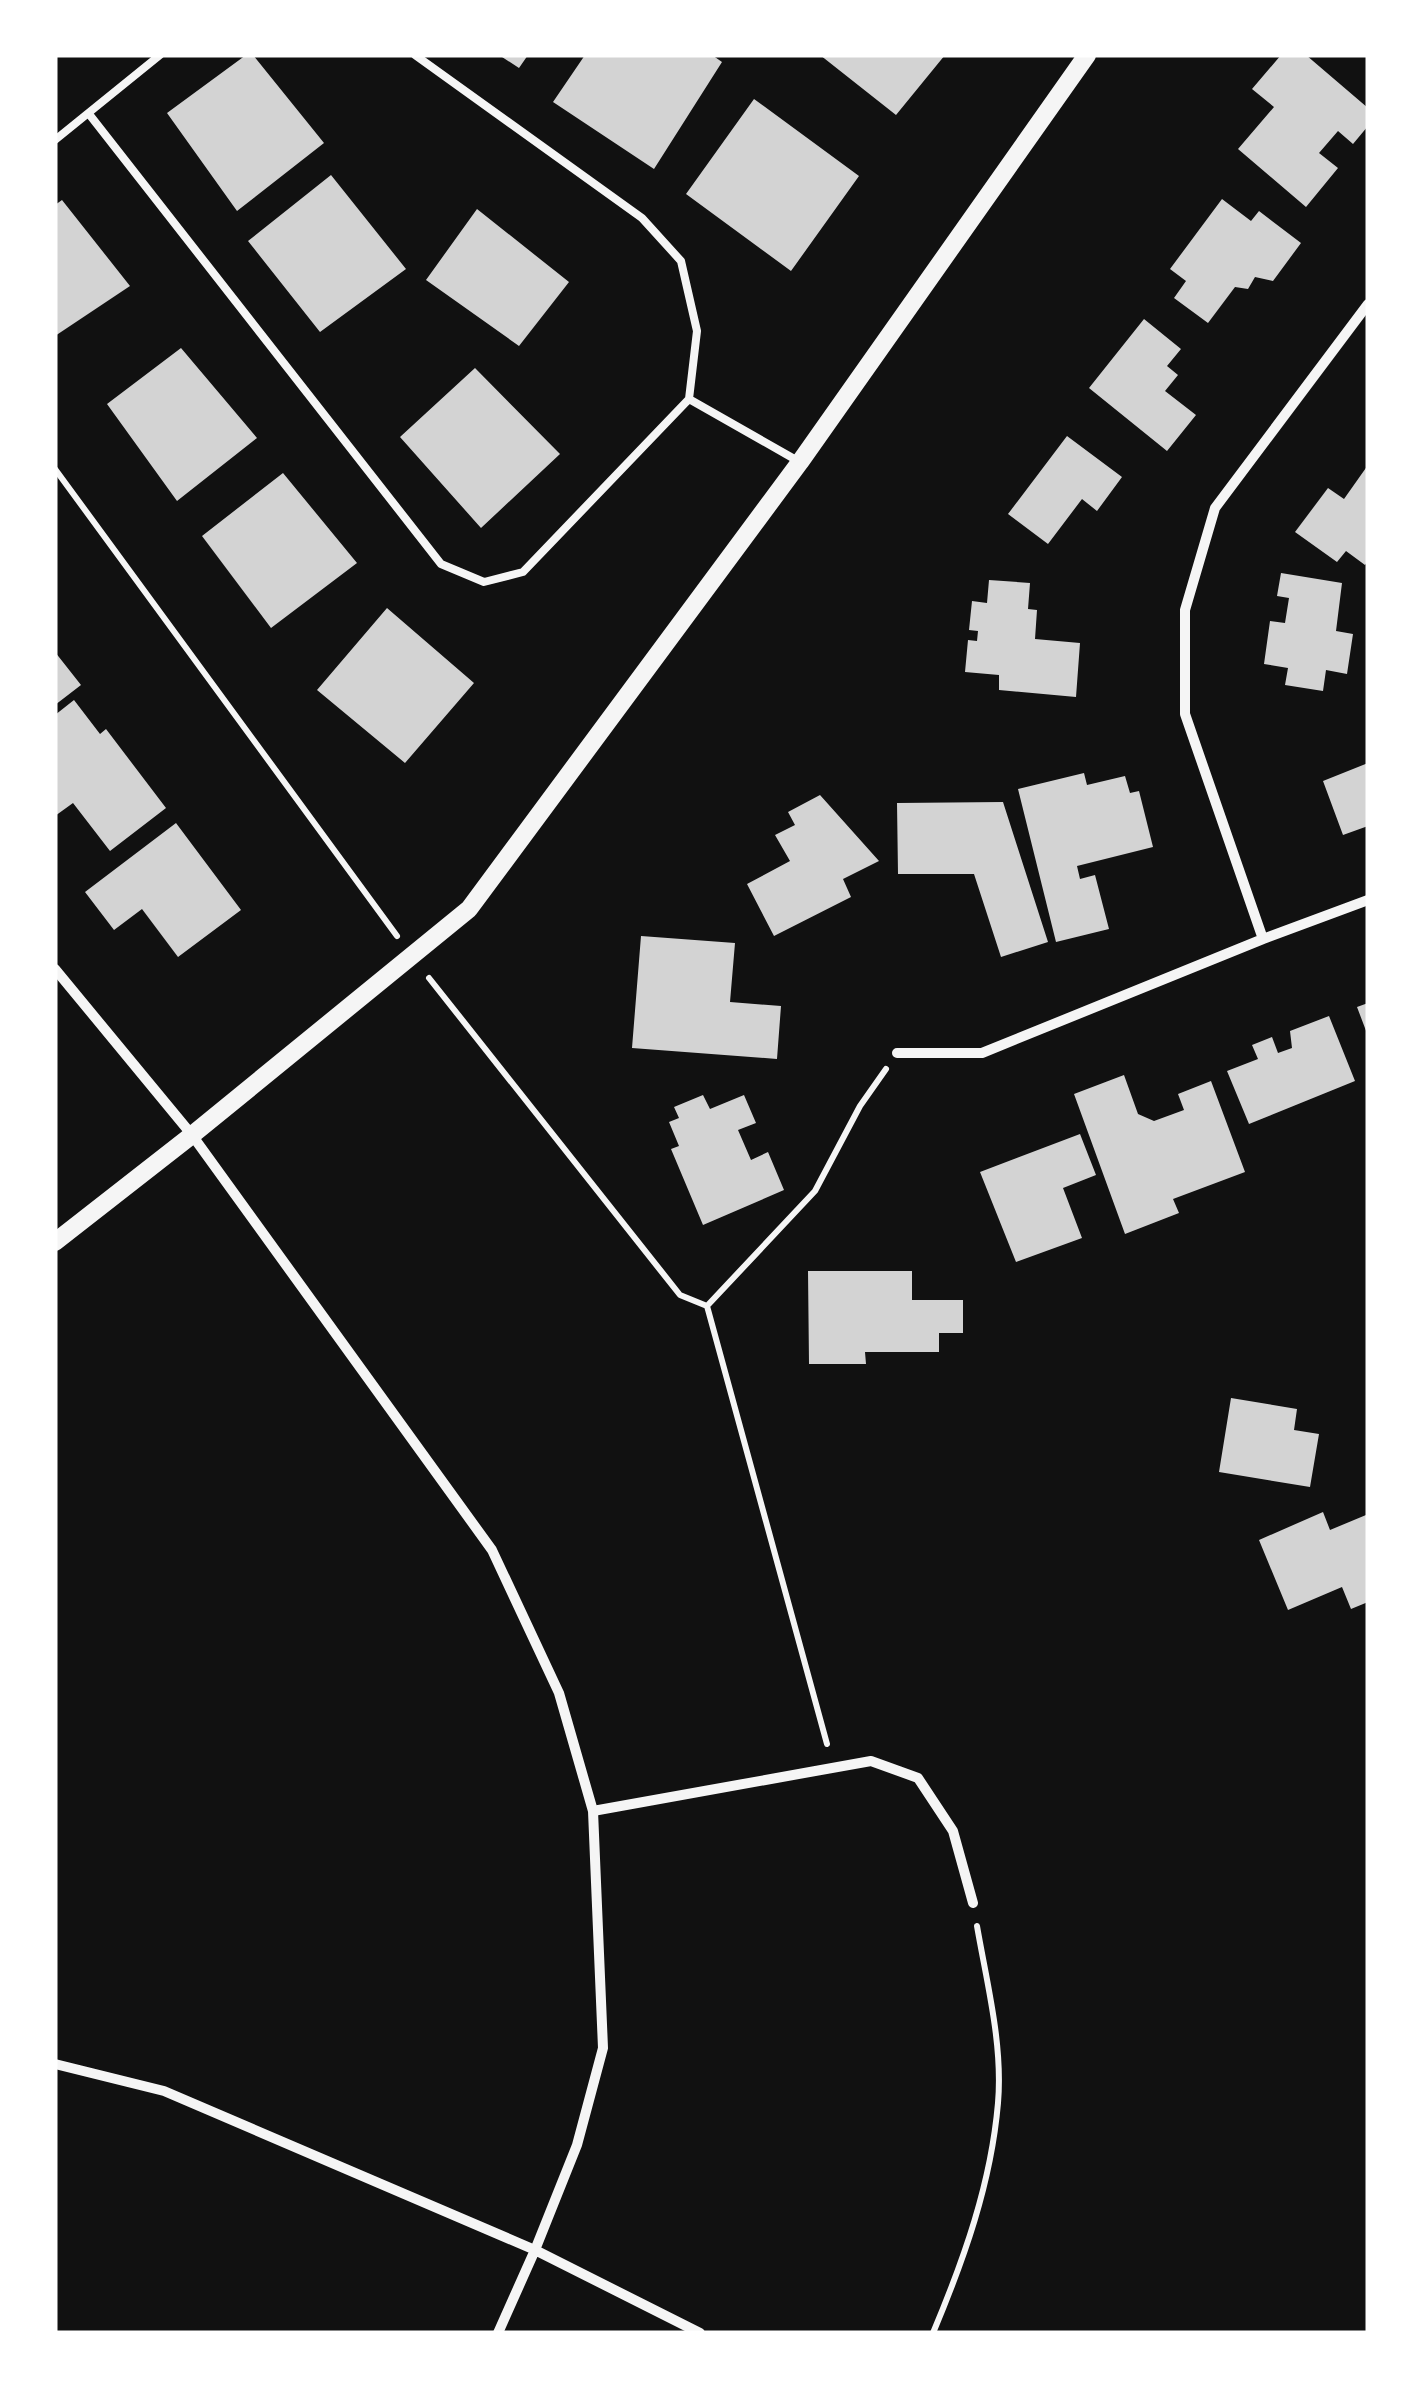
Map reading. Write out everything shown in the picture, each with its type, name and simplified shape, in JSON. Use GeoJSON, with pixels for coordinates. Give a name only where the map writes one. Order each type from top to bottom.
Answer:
{"type":"FeatureCollection","features":[{"type":"Feature","properties":{"kind":"street"},"geometry":{"type":"LineString","coordinates":[[55,1242],[468,909],[800,462],[1087,55]]}},
{"type":"Feature","properties":{"kind":"street"},"geometry":{"type":"LineString","coordinates":[[1262,938],[1185,714],[1185,610],[1215,508],[1368,304]]}},
{"type":"Feature","properties":{"kind":"street"},"geometry":{"type":"LineString","coordinates":[[897,1053],[982,1053],[1262,938],[1368,900]]}},
{"type":"Feature","properties":{"kind":"street"},"geometry":{"type":"LineString","coordinates":[[55,969],[192,1135],[492,1550],[559,1693],[593,1811],[602,2048],[577,2145],[498,2333]]}},
{"type":"Feature","properties":{"kind":"street"},"geometry":{"type":"LineString","coordinates":[[593,1811],[871,1761],[918,1778],[953,1830],[973,1903]]}},
{"type":"Feature","properties":{"kind":"street"},"geometry":{"type":"LineString","coordinates":[[55,2064],[164,2091],[535,2250],[700,2333]]}},
{"type":"Feature","properties":{"kind":"lane"},"geometry":{"type":"LineString","coordinates":[[55,140],[160,55]]}},
{"type":"Feature","properties":{"kind":"lane"},"geometry":{"type":"LineString","coordinates":[[90,114],[440,564],[484,582],[523,572],[689,399],[698,331],[681,261],[642,218],[415,55]]}},
{"type":"Feature","properties":{"kind":"lane"},"geometry":{"type":"LineString","coordinates":[[689,399],[800,462]]}},
{"type":"Feature","properties":{"kind":"path"},"geometry":{"type":"LineString","coordinates":[[55,469],[412,955],[680,1295],[707,1306]]}},
{"type":"Feature","properties":{"kind":"path"},"geometry":{"type":"LineString","coordinates":[[707,1306],[815,1191],[860,1106],[897,1053]]}},
{"type":"Feature","properties":{"kind":"path"},"geometry":{"type":"LineString","coordinates":[[707,1306],[834,1767]]}},
{"type":"Feature","properties":{"kind":"path"},"geometry":{"type":"LineString","coordinates":[[933,2333],[964,2259],[984,2188],[998,2101],[996,2038],[973,1903]]}},
{"type":"Feature","properties":{"kind":"building"},"geometry":{"type":"Polygon","coordinates":[[[246,55],[253,55],[324,143],[237,211],[167,113],[246,55]]]}},
{"type":"Feature","properties":{"kind":"building"},"geometry":{"type":"Polygon","coordinates":[[[499,55],[528,55],[519,68],[499,55]]]}},
{"type":"Feature","properties":{"kind":"building"},"geometry":{"type":"Polygon","coordinates":[[[585,55],[712,55],[722,62],[654,169],[553,102],[585,55]]]}},
{"type":"Feature","properties":{"kind":"building"},"geometry":{"type":"Polygon","coordinates":[[[820,55],[945,55],[896,115],[820,55]]]}},
{"type":"Feature","properties":{"kind":"building"},"geometry":{"type":"Polygon","coordinates":[[[1281,55],[1306,55],[1368,108],[1368,126],[1353,144],[1338,131],[1319,153],[1338,168],[1306,207],[1238,149],[1274,107],[1252,89],[1281,55]]]}},
{"type":"Feature","properties":{"kind":"building"},"geometry":{"type":"Polygon","coordinates":[[[754,99],[859,176],[791,271],[686,194],[754,99]]]}},
{"type":"Feature","properties":{"kind":"building"},"geometry":{"type":"Polygon","coordinates":[[[331,175],[406,269],[320,332],[248,241],[331,175]]]}},
{"type":"Feature","properties":{"kind":"building"},"geometry":{"type":"Polygon","coordinates":[[[1222,199],[1251,221],[1259,211],[1301,243],[1273,281],[1255,277],[1248,289],[1235,287],[1208,323],[1174,298],[1186,281],[1170,269],[1222,199]]]}},
{"type":"Feature","properties":{"kind":"building"},"geometry":{"type":"Polygon","coordinates":[[[62,200],[130,286],[55,336],[55,205],[62,200]]]}},
{"type":"Feature","properties":{"kind":"building"},"geometry":{"type":"Polygon","coordinates":[[[477,209],[569,282],[519,346],[426,280],[477,209]]]}},
{"type":"Feature","properties":{"kind":"building"},"geometry":{"type":"Polygon","coordinates":[[[1144,319],[1181,349],[1167,366],[1178,375],[1165,391],[1196,415],[1167,451],[1089,388],[1144,319]]]}},
{"type":"Feature","properties":{"kind":"building"},"geometry":{"type":"Polygon","coordinates":[[[181,348],[257,438],[177,501],[107,404],[181,348]]]}},
{"type":"Feature","properties":{"kind":"building"},"geometry":{"type":"Polygon","coordinates":[[[475,368],[560,454],[481,528],[400,437],[475,368]]]}},
{"type":"Feature","properties":{"kind":"building"},"geometry":{"type":"Polygon","coordinates":[[[1067,436],[1122,477],[1097,511],[1082,499],[1048,544],[1008,514],[1067,436]]]}},
{"type":"Feature","properties":{"kind":"building"},"geometry":{"type":"Polygon","coordinates":[[[1368,465],[1368,561],[1365,565],[1346,551],[1337,562],[1295,532],[1328,488],[1344,499],[1368,465]]]}},
{"type":"Feature","properties":{"kind":"building"},"geometry":{"type":"Polygon","coordinates":[[[283,473],[357,563],[271,628],[202,536],[283,473]]]}},
{"type":"Feature","properties":{"kind":"building"},"geometry":{"type":"Polygon","coordinates":[[[1281,573],[1342,583],[1336,631],[1353,634],[1347,674],[1326,670],[1323,691],[1285,685],[1288,668],[1264,664],[1270,621],[1285,623],[1289,598],[1277,596],[1281,573]]]}},
{"type":"Feature","properties":{"kind":"building"},"geometry":{"type":"Polygon","coordinates":[[[989,580],[1030,583],[1028,609],[1037,610],[1035,639],[1080,643],[1076,697],[999,690],[999,675],[965,672],[968,640],[977,641],[978,631],[969,630],[972,601],[987,603],[989,580]]]}},
{"type":"Feature","properties":{"kind":"building"},"geometry":{"type":"Polygon","coordinates":[[[387,608],[474,683],[405,763],[317,690],[387,608]]]}},
{"type":"Feature","properties":{"kind":"building"},"geometry":{"type":"Polygon","coordinates":[[[55,652],[81,685],[55,705],[55,652]]]}},
{"type":"Feature","properties":{"kind":"building"},"geometry":{"type":"Polygon","coordinates":[[[74,700],[100,734],[106,729],[166,808],[110,851],[73,803],[55,816],[55,715],[74,700]]]}},
{"type":"Feature","properties":{"kind":"building"},"geometry":{"type":"Polygon","coordinates":[[[1368,763],[1368,826],[1343,835],[1323,781],[1368,763]]]}},
{"type":"Feature","properties":{"kind":"building"},"geometry":{"type":"Polygon","coordinates":[[[1084,773],[1087,785],[1125,776],[1130,793],[1139,791],[1153,847],[1077,866],[1080,879],[1095,875],[1109,929],[1056,942],[1018,789],[1084,773]]]}},
{"type":"Feature","properties":{"kind":"building"},"geometry":{"type":"Polygon","coordinates":[[[820,795],[879,861],[843,879],[851,897],[774,936],[747,884],[790,861],[775,835],[795,825],[788,812],[820,795]]]}},
{"type":"Feature","properties":{"kind":"building"},"geometry":{"type":"Polygon","coordinates":[[[1003,802],[1048,942],[1001,957],[974,874],[898,874],[897,803],[1003,802]]]}},
{"type":"Feature","properties":{"kind":"building"},"geometry":{"type":"Polygon","coordinates":[[[176,823],[241,910],[178,957],[142,909],[114,930],[85,892],[176,823]]]}},
{"type":"Feature","properties":{"kind":"building"},"geometry":{"type":"Polygon","coordinates":[[[641,936],[735,943],[730,1002],[781,1006],[777,1059],[632,1048],[641,936]]]}},
{"type":"Feature","properties":{"kind":"building"},"geometry":{"type":"Polygon","coordinates":[[[1368,1003],[1368,1036],[1357,1007],[1368,1003]]]}},
{"type":"Feature","properties":{"kind":"building"},"geometry":{"type":"Polygon","coordinates":[[[1329,1016],[1355,1081],[1249,1124],[1227,1071],[1258,1059],[1252,1045],[1272,1037],[1278,1053],[1292,1048],[1290,1031],[1329,1016]]]}},
{"type":"Feature","properties":{"kind":"building"},"geometry":{"type":"Polygon","coordinates":[[[1124,1075],[1138,1114],[1154,1121],[1184,1110],[1178,1094],[1211,1081],[1245,1172],[1173,1199],[1179,1213],[1125,1234],[1074,1094],[1124,1075]]]}},
{"type":"Feature","properties":{"kind":"building"},"geometry":{"type":"Polygon","coordinates":[[[703,1095],[710,1109],[744,1095],[756,1123],[738,1130],[751,1160],[768,1152],[784,1190],[703,1225],[671,1149],[679,1146],[669,1122],[679,1118],[674,1107],[703,1095]]]}},
{"type":"Feature","properties":{"kind":"building"},"geometry":{"type":"Polygon","coordinates":[[[1080,1134],[1096,1175],[1063,1188],[1082,1238],[1016,1262],[980,1172],[1080,1134]]]}},
{"type":"Feature","properties":{"kind":"building"},"geometry":{"type":"Polygon","coordinates":[[[808,1271],[912,1271],[912,1300],[963,1300],[963,1333],[939,1333],[939,1352],[865,1352],[866,1364],[809,1364],[808,1271]]]}},
{"type":"Feature","properties":{"kind":"building"},"geometry":{"type":"Polygon","coordinates":[[[1231,1398],[1297,1409],[1294,1430],[1319,1434],[1310,1487],[1219,1472],[1231,1398]]]}},
{"type":"Feature","properties":{"kind":"building"},"geometry":{"type":"Polygon","coordinates":[[[1323,1512],[1330,1530],[1366,1515],[1368,1602],[1351,1609],[1342,1587],[1288,1610],[1259,1540],[1323,1512]]]}}]}
